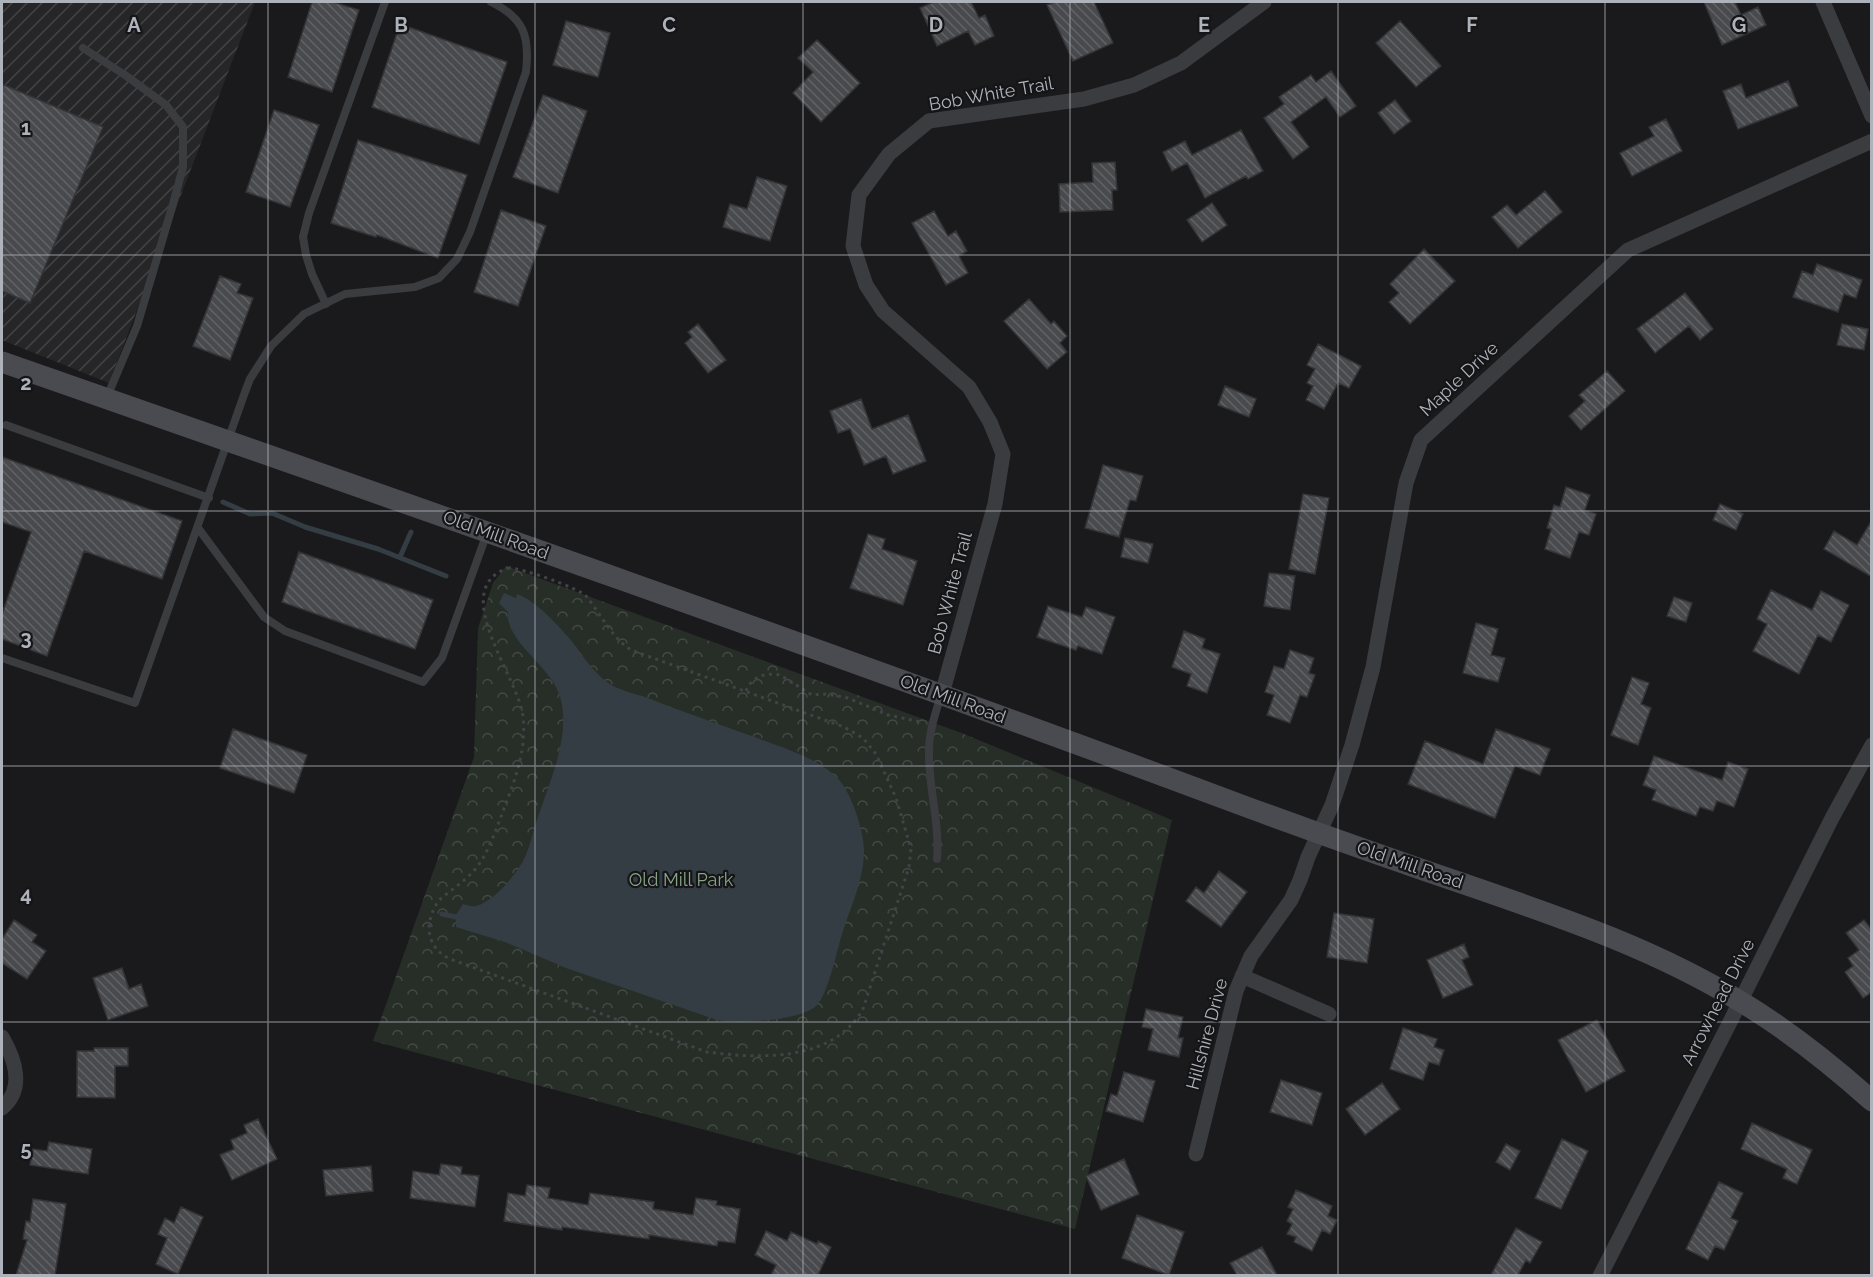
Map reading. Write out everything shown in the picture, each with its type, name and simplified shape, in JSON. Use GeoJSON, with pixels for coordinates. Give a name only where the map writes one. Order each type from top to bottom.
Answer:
{"type":"FeatureCollection","features":[{"type":"Feature","properties":{"kind":"street","name":"Bob White Trail"},"geometry":{"type":"LineString","coordinates":[[942,694],[995,504],[1003,454],[990,422],[969,387],[883,311],[866,285],[853,246],[859,195],[889,154],[929,121],[1084,99],[1134,85],[1181,63],[1264,2]]}},
{"type":"Feature","properties":{"kind":"street"},"geometry":{"type":"LineString","coordinates":[[1823,2],[1872,116]]}},
{"type":"Feature","properties":{"kind":"street","name":"Maple Drive"},"geometry":{"type":"LineString","coordinates":[[1318,834],[1332,805],[1365,701],[1406,483],[1422,440],[1628,250],[1872,141]]}},
{"type":"Feature","properties":{"kind":"street","name":"Old Mill Road"},"geometry":{"type":"LineString","coordinates":[[2,362],[942,694],[1318,834],[1543,911],[1623,941],[1741,1001],[1818,1055],[1872,1101]]}},
{"type":"Feature","properties":{"kind":"street","name":"Arrowhead Drive"},"geometry":{"type":"LineString","coordinates":[[1600,1275],[1832,818],[1872,745]]}},
{"type":"Feature","properties":{"kind":"street","name":"Hillshire Drive"},"geometry":{"type":"LineString","coordinates":[[1196,1154],[1236,991],[1251,956],[1291,900],[1318,834]]}},
{"type":"Feature","properties":{"kind":"street"},"geometry":{"type":"LineString","coordinates":[[1242,976],[1329,1014]]}},
{"type":"Feature","properties":{"kind":"street"},"geometry":{"type":"LineString","coordinates":[[2,1037],[11,1054],[16,1076],[12,1096],[2,1108]]}},
{"type":"Feature","properties":{"kind":"lane"},"geometry":{"type":"LineString","coordinates":[[326,304],[312,274],[303,237],[309,213],[385,2]]}},
{"type":"Feature","properties":{"kind":"lane"},"geometry":{"type":"LineString","coordinates":[[2,658],[135,703],[250,379],[271,346],[304,314],[345,294],[415,287],[439,278],[457,260],[471,232],[526,72],[529,49],[517,18],[491,2]]}},
{"type":"Feature","properties":{"kind":"lane"},"geometry":{"type":"LineString","coordinates":[[83,48],[166,105],[183,127],[183,166],[173,204],[137,326],[106,398]]}},
{"type":"Feature","properties":{"kind":"lane"},"geometry":{"type":"LineString","coordinates":[[6,425],[209,498]]}},
{"type":"Feature","properties":{"kind":"lane"},"geometry":{"type":"LineString","coordinates":[[198,528],[264,617],[285,631],[423,682],[442,658],[487,532]]}},
{"type":"Feature","properties":{"kind":"lane"},"geometry":{"type":"LineString","coordinates":[[937,859],[939,837],[928,754],[931,727],[942,694]]}},
{"type":"Feature","properties":{"kind":"path"},"geometry":{"type":"LineString","coordinates":[[508,568],[518,568],[580,592],[584,594],[621,642],[631,650],[747,691],[844,727],[863,738],[876,753],[884,768],[905,825],[911,849],[909,867],[868,996],[857,1020],[848,1029],[824,1045],[795,1053],[740,1055],[707,1052],[450,959],[437,951],[429,931],[435,905],[475,870],[488,849],[517,773],[524,741],[520,701],[491,637],[483,601],[485,586],[494,574],[508,568]]}},
{"type":"Feature","properties":{"kind":"path"},"geometry":{"type":"LineString","coordinates":[[747,691],[750,682],[754,680],[768,674],[780,675],[812,695],[827,694],[848,698],[880,712],[921,722],[931,727]]}},
{"type":"Feature","properties":{"kind":"shaded area"},"geometry":{"type":"Polygon","coordinates":[[[2,2],[255,2],[109,383],[2,340],[2,2]]]}},
{"type":"Feature","properties":{"kind":"shaded area"},"geometry":{"type":"Polygon","coordinates":[[[504,593],[516,598],[517,594],[525,597],[550,617],[609,684],[792,751],[832,773],[845,787],[860,826],[864,845],[863,865],[830,978],[823,996],[815,1007],[795,1016],[768,1020],[739,1022],[717,1020],[566,968],[505,942],[456,927],[456,915],[463,904],[476,906],[490,899],[516,872],[524,859],[561,745],[563,715],[557,688],[514,634],[509,623],[508,612],[499,603],[504,593]]]}},
{"type":"Feature","properties":{"kind":"green space","name":"Old Mill Park"},"geometry":{"type":"Polygon","coordinates":[[[506,566],[964,734],[1172,820],[1075,1229],[373,1041],[474,757],[478,628],[493,583],[506,566]]]}},
{"type":"Feature","properties":{"kind":"building"},"geometry":{"type":"Polygon","coordinates":[[[312,2],[333,2],[359,10],[332,92],[288,77],[312,2]]]}},
{"type":"Feature","properties":{"kind":"building"},"geometry":{"type":"Polygon","coordinates":[[[934,2],[971,2],[979,18],[985,15],[994,36],[975,45],[968,31],[937,46],[920,8],[934,2]]]}},
{"type":"Feature","properties":{"kind":"building"},"geometry":{"type":"Polygon","coordinates":[[[1055,2],[1094,2],[1113,43],[1073,61],[1047,5],[1055,2]]]}},
{"type":"Feature","properties":{"kind":"building"},"geometry":{"type":"Polygon","coordinates":[[[1704,2],[1735,2],[1741,15],[1758,7],[1766,25],[1722,45],[1704,2]]]}},
{"type":"Feature","properties":{"kind":"building"},"geometry":{"type":"Polygon","coordinates":[[[566,21],[610,33],[598,77],[553,65],[566,21]]]}},
{"type":"Feature","properties":{"kind":"building"},"geometry":{"type":"Polygon","coordinates":[[[1400,21],[1441,66],[1416,87],[1376,43],[1400,21]]]}},
{"type":"Feature","properties":{"kind":"building"},"geometry":{"type":"Polygon","coordinates":[[[400,24],[507,62],[479,144],[372,107],[400,24]]]}},
{"type":"Feature","properties":{"kind":"building"},"geometry":{"type":"Polygon","coordinates":[[[817,40],[860,83],[821,122],[793,93],[813,72],[798,58],[817,40]]]}},
{"type":"Feature","properties":{"kind":"building"},"geometry":{"type":"Polygon","coordinates":[[[1331,71],[1356,106],[1340,117],[1326,97],[1291,122],[1309,147],[1293,159],[1264,118],[1284,104],[1279,97],[1311,75],[1316,82],[1331,71]]]}},
{"type":"Feature","properties":{"kind":"building"},"geometry":{"type":"Polygon","coordinates":[[[1788,81],[1798,106],[1738,129],[1723,91],[1741,84],[1746,98],[1788,81]]]}},
{"type":"Feature","properties":{"kind":"building"},"geometry":{"type":"Polygon","coordinates":[[[2,84],[103,127],[30,303],[2,291],[2,84]]]}},
{"type":"Feature","properties":{"kind":"building"},"geometry":{"type":"Polygon","coordinates":[[[543,95],[587,111],[558,193],[513,177],[543,95]]]}},
{"type":"Feature","properties":{"kind":"building"},"geometry":{"type":"Polygon","coordinates":[[[1395,100],[1411,121],[1394,134],[1378,113],[1395,100]]]}},
{"type":"Feature","properties":{"kind":"building"},"geometry":{"type":"Polygon","coordinates":[[[274,110],[319,125],[290,207],[246,192],[274,110]]]}},
{"type":"Feature","properties":{"kind":"building"},"geometry":{"type":"Polygon","coordinates":[[[1666,119],[1682,151],[1632,176],[1620,153],[1654,136],[1649,127],[1666,119]]]}},
{"type":"Feature","properties":{"kind":"building"},"geometry":{"type":"Polygon","coordinates":[[[1241,130],[1263,171],[1248,179],[1246,176],[1205,198],[1187,163],[1172,171],[1163,152],[1185,141],[1192,155],[1241,130]]]}},
{"type":"Feature","properties":{"kind":"building"},"geometry":{"type":"Polygon","coordinates":[[[358,140],[467,175],[438,258],[377,235],[376,237],[331,223],[358,140]]]}},
{"type":"Feature","properties":{"kind":"building"},"geometry":{"type":"Polygon","coordinates":[[[1115,162],[1117,190],[1112,190],[1113,210],[1060,212],[1059,184],[1093,182],[1092,163],[1115,162]]]}},
{"type":"Feature","properties":{"kind":"building"},"geometry":{"type":"Polygon","coordinates":[[[757,177],[787,186],[770,241],[723,227],[730,204],[747,209],[757,177]]]}},
{"type":"Feature","properties":{"kind":"building"},"geometry":{"type":"Polygon","coordinates":[[[1545,191],[1562,212],[1518,248],[1492,217],[1507,205],[1516,215],[1545,191]]]}},
{"type":"Feature","properties":{"kind":"building"},"geometry":{"type":"Polygon","coordinates":[[[1212,203],[1227,225],[1202,242],[1187,220],[1212,203]]]}},
{"type":"Feature","properties":{"kind":"building"},"geometry":{"type":"Polygon","coordinates":[[[501,210],[546,226],[518,306],[474,292],[501,210]]]}},
{"type":"Feature","properties":{"kind":"building"},"geometry":{"type":"Polygon","coordinates":[[[934,211],[948,236],[956,231],[967,251],[959,256],[968,273],[946,285],[912,223],[934,211]]]}},
{"type":"Feature","properties":{"kind":"building"},"geometry":{"type":"Polygon","coordinates":[[[1424,249],[1455,281],[1410,324],[1389,302],[1399,293],[1390,284],[1424,249]]]}},
{"type":"Feature","properties":{"kind":"building"},"geometry":{"type":"Polygon","coordinates":[[[1817,264],[1862,280],[1856,298],[1844,294],[1838,312],[1793,297],[1802,271],[1813,275],[1817,264]]]}},
{"type":"Feature","properties":{"kind":"building"},"geometry":{"type":"Polygon","coordinates":[[[220,276],[241,284],[237,293],[253,298],[230,360],[193,346],[220,276]]]}},
{"type":"Feature","properties":{"kind":"building"},"geometry":{"type":"Polygon","coordinates":[[[1685,293],[1713,329],[1700,340],[1689,326],[1655,353],[1637,329],[1685,293]]]}},
{"type":"Feature","properties":{"kind":"building"},"geometry":{"type":"Polygon","coordinates":[[[1029,299],[1051,324],[1054,321],[1067,336],[1060,343],[1067,352],[1047,369],[1004,321],[1029,299]]]}},
{"type":"Feature","properties":{"kind":"building"},"geometry":{"type":"Polygon","coordinates":[[[698,324],[726,360],[708,373],[685,343],[692,337],[688,332],[698,324]]]}},
{"type":"Feature","properties":{"kind":"building"},"geometry":{"type":"Polygon","coordinates":[[[1842,324],[1868,329],[1864,350],[1837,345],[1842,324]]]}},
{"type":"Feature","properties":{"kind":"building"},"geometry":{"type":"Polygon","coordinates":[[[1318,344],[1361,366],[1349,388],[1338,383],[1324,409],[1306,400],[1313,386],[1307,383],[1315,369],[1307,365],[1318,344]]]}},
{"type":"Feature","properties":{"kind":"building"},"geometry":{"type":"Polygon","coordinates":[[[1607,371],[1625,391],[1581,430],[1569,416],[1585,401],[1579,395],[1607,371]]]}},
{"type":"Feature","properties":{"kind":"building"},"geometry":{"type":"Polygon","coordinates":[[[1225,386],[1256,399],[1249,417],[1218,405],[1225,386]]]}},
{"type":"Feature","properties":{"kind":"building"},"geometry":{"type":"Polygon","coordinates":[[[861,399],[872,429],[908,415],[926,461],[893,474],[886,456],[864,465],[850,429],[838,433],[830,411],[861,399]]]}},
{"type":"Feature","properties":{"kind":"building"},"geometry":{"type":"Polygon","coordinates":[[[2,457],[182,521],[162,579],[84,551],[47,656],[2,639],[2,614],[31,532],[2,522],[2,457]]]}},
{"type":"Feature","properties":{"kind":"building"},"geometry":{"type":"Polygon","coordinates":[[[1103,465],[1143,476],[1136,501],[1130,500],[1119,537],[1085,528],[1103,465]]]}},
{"type":"Feature","properties":{"kind":"building"},"geometry":{"type":"Polygon","coordinates":[[[1566,487],[1590,495],[1585,510],[1596,514],[1589,535],[1579,532],[1570,558],[1545,549],[1551,529],[1547,528],[1554,505],[1560,507],[1566,487]]]}},
{"type":"Feature","properties":{"kind":"building"},"geometry":{"type":"Polygon","coordinates":[[[1303,494],[1329,498],[1315,574],[1289,569],[1303,494]]]}},
{"type":"Feature","properties":{"kind":"building"},"geometry":{"type":"Polygon","coordinates":[[[1720,504],[1743,514],[1736,530],[1713,520],[1720,504]]]}},
{"type":"Feature","properties":{"kind":"building"},"geometry":{"type":"Polygon","coordinates":[[[1872,520],[1872,577],[1824,549],[1834,531],[1857,545],[1872,520]]]}},
{"type":"Feature","properties":{"kind":"building"},"geometry":{"type":"Polygon","coordinates":[[[868,534],[885,539],[882,549],[917,561],[903,605],[850,588],[868,534]]]}},
{"type":"Feature","properties":{"kind":"building"},"geometry":{"type":"Polygon","coordinates":[[[1125,538],[1153,544],[1148,563],[1121,557],[1125,538]]]}},
{"type":"Feature","properties":{"kind":"building"},"geometry":{"type":"Polygon","coordinates":[[[299,552],[433,600],[415,649],[282,602],[299,552]]]}},
{"type":"Feature","properties":{"kind":"building"},"geometry":{"type":"Polygon","coordinates":[[[1269,573],[1295,576],[1290,610],[1264,606],[1269,573]]]}},
{"type":"Feature","properties":{"kind":"building"},"geometry":{"type":"Polygon","coordinates":[[[1771,590],[1812,610],[1821,591],[1849,605],[1831,642],[1818,635],[1799,674],[1753,651],[1767,624],[1757,619],[1771,590]]]}},
{"type":"Feature","properties":{"kind":"building"},"geometry":{"type":"Polygon","coordinates":[[[1674,597],[1692,603],[1686,622],[1667,616],[1674,597]]]}},
{"type":"Feature","properties":{"kind":"building"},"geometry":{"type":"Polygon","coordinates":[[[1048,606],[1082,617],[1086,607],[1115,617],[1102,654],[1078,646],[1076,650],[1037,637],[1048,606]]]}},
{"type":"Feature","properties":{"kind":"building"},"geometry":{"type":"Polygon","coordinates":[[[1476,623],[1498,629],[1491,655],[1505,658],[1498,682],[1463,673],[1476,623]]]}},
{"type":"Feature","properties":{"kind":"building"},"geometry":{"type":"Polygon","coordinates":[[[1184,631],[1205,639],[1202,648],[1220,654],[1207,693],[1187,686],[1191,674],[1172,667],[1184,631]]]}},
{"type":"Feature","properties":{"kind":"building"},"geometry":{"type":"Polygon","coordinates":[[[1290,650],[1314,658],[1309,673],[1315,675],[1307,697],[1300,695],[1290,723],[1267,715],[1274,695],[1265,692],[1274,666],[1284,669],[1290,650]]]}},
{"type":"Feature","properties":{"kind":"building"},"geometry":{"type":"Polygon","coordinates":[[[1632,677],[1649,683],[1641,704],[1651,708],[1638,745],[1611,735],[1632,677]]]}},
{"type":"Feature","properties":{"kind":"building"},"geometry":{"type":"Polygon","coordinates":[[[233,729],[307,755],[294,793],[220,768],[233,729]]]}},
{"type":"Feature","properties":{"kind":"building"},"geometry":{"type":"Polygon","coordinates":[[[1496,729],[1550,749],[1540,775],[1515,766],[1495,818],[1408,784],[1425,741],[1483,764],[1496,729]]]}},
{"type":"Feature","properties":{"kind":"building"},"geometry":{"type":"Polygon","coordinates":[[[1654,756],[1722,780],[1728,762],[1748,769],[1734,807],[1717,801],[1713,811],[1700,807],[1696,816],[1652,800],[1656,790],[1643,785],[1654,756]]]}},
{"type":"Feature","properties":{"kind":"building"},"geometry":{"type":"Polygon","coordinates":[[[1219,871],[1247,892],[1221,927],[1186,901],[1196,887],[1204,893],[1219,871]]]}},
{"type":"Feature","properties":{"kind":"building"},"geometry":{"type":"Polygon","coordinates":[[[1334,913],[1374,919],[1367,963],[1327,957],[1334,913]]]}},
{"type":"Feature","properties":{"kind":"building"},"geometry":{"type":"Polygon","coordinates":[[[14,920],[37,935],[32,942],[46,951],[27,979],[2,963],[2,939],[14,920]]]}},
{"type":"Feature","properties":{"kind":"building"},"geometry":{"type":"Polygon","coordinates":[[[1864,920],[1872,930],[1872,992],[1863,998],[1845,972],[1853,966],[1848,958],[1859,950],[1846,933],[1864,920]]]}},
{"type":"Feature","properties":{"kind":"building"},"geometry":{"type":"Polygon","coordinates":[[[1464,944],[1469,957],[1462,960],[1473,985],[1443,998],[1427,960],[1464,944]]]}},
{"type":"Feature","properties":{"kind":"building"},"geometry":{"type":"Polygon","coordinates":[[[122,968],[129,989],[141,984],[148,1006],[108,1020],[93,978],[122,968]]]}},
{"type":"Feature","properties":{"kind":"building"},"geometry":{"type":"Polygon","coordinates":[[[1146,1009],[1183,1017],[1178,1038],[1183,1038],[1179,1057],[1148,1050],[1153,1029],[1142,1027],[1146,1009]]]}},
{"type":"Feature","properties":{"kind":"building"},"geometry":{"type":"Polygon","coordinates":[[[1597,1020],[1625,1071],[1586,1092],[1558,1040],[1597,1020]]]}},
{"type":"Feature","properties":{"kind":"building"},"geometry":{"type":"Polygon","coordinates":[[[1403,1028],[1437,1039],[1434,1047],[1444,1050],[1439,1065],[1429,1062],[1423,1080],[1390,1069],[1403,1028]]]}},
{"type":"Feature","properties":{"kind":"building"},"geometry":{"type":"Polygon","coordinates":[[[94,1048],[128,1048],[128,1066],[115,1066],[115,1098],[77,1097],[77,1051],[94,1051],[94,1048]]]}},
{"type":"Feature","properties":{"kind":"building"},"geometry":{"type":"Polygon","coordinates":[[[1124,1072],[1155,1081],[1143,1122],[1106,1111],[1111,1094],[1117,1096],[1124,1072]]]}},
{"type":"Feature","properties":{"kind":"building"},"geometry":{"type":"Polygon","coordinates":[[[1281,1080],[1322,1093],[1312,1125],[1270,1112],[1281,1080]]]}},
{"type":"Feature","properties":{"kind":"building"},"geometry":{"type":"Polygon","coordinates":[[[1382,1083],[1400,1109],[1365,1135],[1346,1109],[1382,1083]]]}},
{"type":"Feature","properties":{"kind":"building"},"geometry":{"type":"Polygon","coordinates":[[[258,1119],[277,1159],[232,1180],[220,1155],[234,1149],[231,1140],[247,1133],[244,1125],[258,1119]]]}},
{"type":"Feature","properties":{"kind":"building"},"geometry":{"type":"Polygon","coordinates":[[[1752,1123],[1812,1150],[1797,1184],[1783,1178],[1787,1169],[1741,1149],[1752,1123]]]}},
{"type":"Feature","properties":{"kind":"building"},"geometry":{"type":"Polygon","coordinates":[[[1562,1139],[1588,1151],[1561,1209],[1535,1198],[1562,1139]]]}},
{"type":"Feature","properties":{"kind":"building"},"geometry":{"type":"Polygon","coordinates":[[[49,1142],[92,1149],[88,1174],[30,1165],[33,1149],[47,1151],[49,1142]]]}},
{"type":"Feature","properties":{"kind":"building"},"geometry":{"type":"Polygon","coordinates":[[[1506,1144],[1520,1151],[1510,1170],[1496,1162],[1506,1144]]]}},
{"type":"Feature","properties":{"kind":"building"},"geometry":{"type":"Polygon","coordinates":[[[1124,1159],[1139,1194],[1101,1210],[1086,1176],[1124,1159]]]}},
{"type":"Feature","properties":{"kind":"building"},"geometry":{"type":"Polygon","coordinates":[[[441,1164],[462,1167],[461,1174],[479,1176],[475,1207],[410,1198],[413,1171],[439,1175],[441,1164]]]}},
{"type":"Feature","properties":{"kind":"building"},"geometry":{"type":"Polygon","coordinates":[[[371,1166],[373,1191],[326,1196],[323,1170],[371,1166]]]}},
{"type":"Feature","properties":{"kind":"building"},"geometry":{"type":"Polygon","coordinates":[[[1719,1182],[1743,1193],[1731,1218],[1738,1221],[1724,1250],[1715,1246],[1708,1260],[1686,1249],[1719,1182]]]}},
{"type":"Feature","properties":{"kind":"building"},"geometry":{"type":"Polygon","coordinates":[[[527,1185],[550,1188],[548,1198],[588,1205],[590,1193],[654,1202],[653,1209],[693,1215],[696,1198],[717,1201],[716,1205],[740,1209],[735,1243],[718,1241],[717,1246],[649,1235],[649,1239],[504,1221],[508,1193],[525,1196],[527,1185]]]}},
{"type":"Feature","properties":{"kind":"building"},"geometry":{"type":"Polygon","coordinates":[[[1296,1190],[1332,1206],[1328,1216],[1337,1220],[1330,1234],[1322,1230],[1312,1251],[1294,1242],[1296,1237],[1287,1234],[1292,1224],[1287,1221],[1293,1209],[1288,1207],[1296,1190]]]}},
{"type":"Feature","properties":{"kind":"building"},"geometry":{"type":"Polygon","coordinates":[[[33,1199],[66,1204],[55,1275],[16,1275],[27,1240],[23,1239],[26,1221],[30,1222],[33,1199]]]}},
{"type":"Feature","properties":{"kind":"building"},"geometry":{"type":"Polygon","coordinates":[[[181,1207],[203,1217],[178,1274],[156,1264],[167,1238],[158,1234],[165,1218],[174,1223],[181,1207]]]}},
{"type":"Feature","properties":{"kind":"building"},"geometry":{"type":"Polygon","coordinates":[[[1137,1215],[1184,1232],[1169,1275],[1122,1258],[1137,1215]]]}},
{"type":"Feature","properties":{"kind":"building"},"geometry":{"type":"Polygon","coordinates":[[[1516,1228],[1542,1242],[1530,1263],[1526,1260],[1518,1275],[1491,1275],[1516,1228]]]}},
{"type":"Feature","properties":{"kind":"building"},"geometry":{"type":"Polygon","coordinates":[[[766,1231],[787,1241],[791,1232],[817,1244],[818,1241],[831,1247],[818,1275],[771,1275],[776,1265],[755,1255],[766,1231]]]}},
{"type":"Feature","properties":{"kind":"building"},"geometry":{"type":"Polygon","coordinates":[[[1262,1247],[1277,1275],[1237,1275],[1230,1263],[1262,1247]]]}},
{"type":"Feature","properties":{"kind":"waterway"},"geometry":{"type":"LineString","coordinates":[[223,502],[250,514],[272,513],[305,527],[378,549],[446,576]]}},
{"type":"Feature","properties":{"kind":"waterway"},"geometry":{"type":"LineString","coordinates":[[400,557],[411,532]]}},
{"type":"Feature","properties":{"kind":"waterway"},"geometry":{"type":"LineString","coordinates":[[442,914],[456,917]]}}]}
